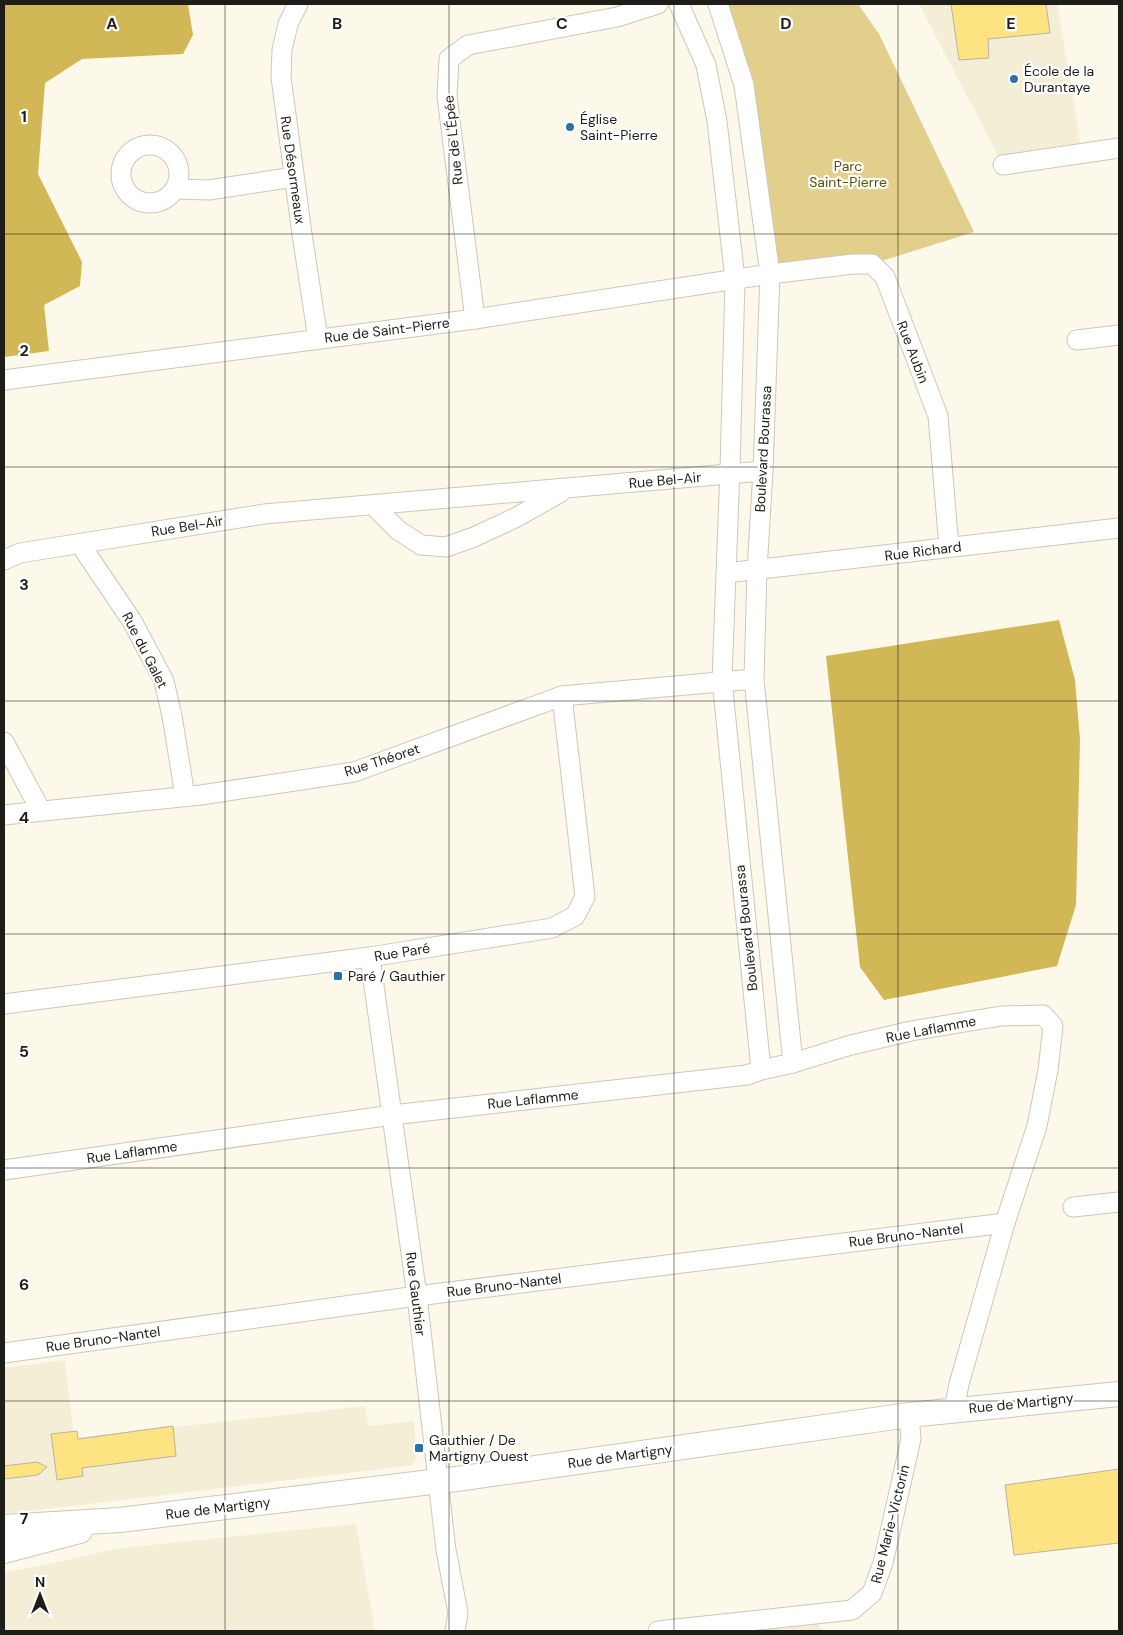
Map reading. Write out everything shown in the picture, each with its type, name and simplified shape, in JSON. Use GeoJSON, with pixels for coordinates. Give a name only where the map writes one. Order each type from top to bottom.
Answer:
{"type":"FeatureCollection","features":[{"type":"Feature","properties":{"kind":"main road","name":"Rue de Martigny"},"geometry":{"type":"LineString","coordinates":[[4,1527],[120,1520],[438,1482],[909,1415],[1119,1394]]}},
{"type":"Feature","properties":{"kind":"main road","name":"Rue de Martigny"},"geometry":{"type":"LineString","coordinates":[[4,1551],[37,1544],[120,1520]]}},
{"type":"Feature","properties":{"kind":"street","name":"Rue Désormeaux"},"geometry":{"type":"LineString","coordinates":[[298,4],[288,24],[282,50],[281,77],[318,339]]}},
{"type":"Feature","properties":{"kind":"street","name":"Rue de L'Épée"},"geometry":{"type":"LineString","coordinates":[[475,319],[447,96],[449,59],[468,45],[617,17],[658,4]]}},
{"type":"Feature","properties":{"kind":"street","name":"Boulevard Bourassa"},"geometry":{"type":"LineString","coordinates":[[679,4],[706,65],[717,121],[735,279],[722,682],[760,1070]]}},
{"type":"Feature","properties":{"kind":"street","name":"Boulevard Bourassa"},"geometry":{"type":"LineString","coordinates":[[718,4],[744,86],[770,274],[754,679],[793,1063]]}},
{"type":"Feature","properties":{"kind":"street"},"geometry":{"type":"LineString","coordinates":[[717,121],[749,116]]}},
{"type":"Feature","properties":{"kind":"street"},"geometry":{"type":"LineString","coordinates":[[1003,165],[1119,148]]}},
{"type":"Feature","properties":{"kind":"street"},"geometry":{"type":"LineString","coordinates":[[175,188],[209,190],[294,177]]}},
{"type":"Feature","properties":{"kind":"street","name":"Rue Aubin"},"geometry":{"type":"LineString","coordinates":[[770,274],[853,264],[872,264],[885,277],[938,416],[949,547]]}},
{"type":"Feature","properties":{"kind":"street","name":"Rue de Saint-Pierre"},"geometry":{"type":"LineString","coordinates":[[4,380],[475,319],[770,274]]}},
{"type":"Feature","properties":{"kind":"street"},"geometry":{"type":"LineString","coordinates":[[1078,340],[1119,335]]}},
{"type":"Feature","properties":{"kind":"street","name":"Rue Bel-Air"},"geometry":{"type":"LineString","coordinates":[[4,560],[20,553],[264,514],[763,471]]}},
{"type":"Feature","properties":{"kind":"street","name":"Rue Bel-Air"},"geometry":{"type":"LineString","coordinates":[[373,505],[398,530],[421,545],[446,547],[515,518],[566,489]]}},
{"type":"Feature","properties":{"kind":"street","name":"Rue Richard"},"geometry":{"type":"LineString","coordinates":[[726,574],[1119,528]]}},
{"type":"Feature","properties":{"kind":"street","name":"Rue du Galet"},"geometry":{"type":"LineString","coordinates":[[80,544],[132,620],[164,681],[174,725],[185,796]]}},
{"type":"Feature","properties":{"kind":"street","name":"Rue Théoret"},"geometry":{"type":"LineString","coordinates":[[4,815],[185,796],[354,772],[562,696],[754,679]]}},
{"type":"Feature","properties":{"kind":"street","name":"Rue Paré"},"geometry":{"type":"LineString","coordinates":[[4,1004],[370,957],[552,928],[575,916],[585,897],[562,696]]}},
{"type":"Feature","properties":{"kind":"street"},"geometry":{"type":"LineString","coordinates":[[4,742],[41,811]]}},
{"type":"Feature","properties":{"kind":"street"},"geometry":{"type":"LineString","coordinates":[[732,786],[765,782]]}},
{"type":"Feature","properties":{"kind":"street","name":"Rue Gauthier"},"geometry":{"type":"LineString","coordinates":[[370,957],[417,1296],[446,1550],[458,1613],[455,1631]]}},
{"type":"Feature","properties":{"kind":"street","name":"Rue Laflamme"},"geometry":{"type":"LineString","coordinates":[[4,1170],[392,1115],[747,1075],[868,1041],[911,1032],[1001,1016],[1043,1015],[1053,1026],[1048,1070],[1037,1126],[1005,1223]]}},
{"type":"Feature","properties":{"kind":"street"},"geometry":{"type":"LineString","coordinates":[[1073,1207],[1119,1202]]}},
{"type":"Feature","properties":{"kind":"street"},"geometry":{"type":"LineString","coordinates":[[954,1410],[959,1384],[1005,1223]]}},
{"type":"Feature","properties":{"kind":"street","name":"Rue Bruno-Nantel"},"geometry":{"type":"LineString","coordinates":[[4,1353],[417,1296],[1005,1223]]}},
{"type":"Feature","properties":{"kind":"street","name":"Rue Marie-Victorin"},"geometry":{"type":"LineString","coordinates":[[658,1631],[852,1610],[872,1593],[883,1563],[911,1439],[909,1415]]}},
{"type":"Feature","properties":{"kind":"shaded area"},"geometry":{"type":"Polygon","coordinates":[[[4,4],[188,4],[193,35],[183,54],[82,59],[45,83],[38,174],[82,262],[80,286],[44,305],[49,351],[4,357],[4,4]]]}},
{"type":"Feature","properties":{"kind":"shaded area","name":"École de la Durantaye"},"geometry":{"type":"Polygon","coordinates":[[[919,4],[1057,4],[1082,154],[1003,165],[919,4]]]}},
{"type":"Feature","properties":{"kind":"shaded area"},"geometry":{"type":"Polygon","coordinates":[[[1059,620],[1075,680],[1080,740],[1076,905],[1057,966],[884,1000],[860,967],[826,656],[1059,620]]]}},
{"type":"Feature","properties":{"kind":"shaded area"},"geometry":{"type":"Polygon","coordinates":[[[65,1360],[74,1438],[365,1406],[368,1426],[414,1421],[417,1459],[407,1466],[4,1514],[4,1368],[65,1360]]]}},
{"type":"Feature","properties":{"kind":"shaded area"},"geometry":{"type":"Polygon","coordinates":[[[356,1524],[375,1631],[4,1631],[4,1572],[120,1548],[356,1524]]]}},
{"type":"Feature","properties":{"kind":"shaded area"},"geometry":{"type":"Polygon","coordinates":[[[813,1614],[822,1631],[658,1631],[813,1614]]]}},
{"type":"Feature","properties":{"kind":"green space","name":"Parc Saint-Pierre"},"geometry":{"type":"Polygon","coordinates":[[[718,4],[858,4],[879,34],[974,232],[872,264],[770,274],[749,116],[718,4]]]}},
{"type":"Feature","properties":{"kind":"building"},"geometry":{"type":"Polygon","coordinates":[[[951,4],[1046,4],[1050,33],[988,39],[989,58],[959,60],[951,4]]]}},
{"type":"Feature","properties":{"kind":"building"},"geometry":{"type":"Polygon","coordinates":[[[173,1426],[176,1456],[82,1468],[83,1476],[57,1480],[51,1434],[77,1431],[78,1439],[173,1426]]]}},
{"type":"Feature","properties":{"kind":"building"},"geometry":{"type":"Polygon","coordinates":[[[37,1462],[47,1467],[38,1475],[4,1479],[4,1466],[37,1462]]]}},
{"type":"Feature","properties":{"kind":"building"},"geometry":{"type":"Polygon","coordinates":[[[1119,1469],[1119,1543],[1014,1555],[1005,1485],[1119,1469]]]}},
{"type":"Feature","properties":{"kind":"place","name":"École de la Durantaye"},"geometry":{"type":"Point","coordinates":[1014,79]}},
{"type":"Feature","properties":{"kind":"place","name":"Église Saint-Pierre"},"geometry":{"type":"Point","coordinates":[570,127]}},
{"type":"Feature","properties":{"kind":"place","name":"Paré / Gauthier"},"geometry":{"type":"Point","coordinates":[338,976]}},
{"type":"Feature","properties":{"kind":"place","name":"Gauthier / De Martigny Ouest"},"geometry":{"type":"Point","coordinates":[419,1448]}}]}
